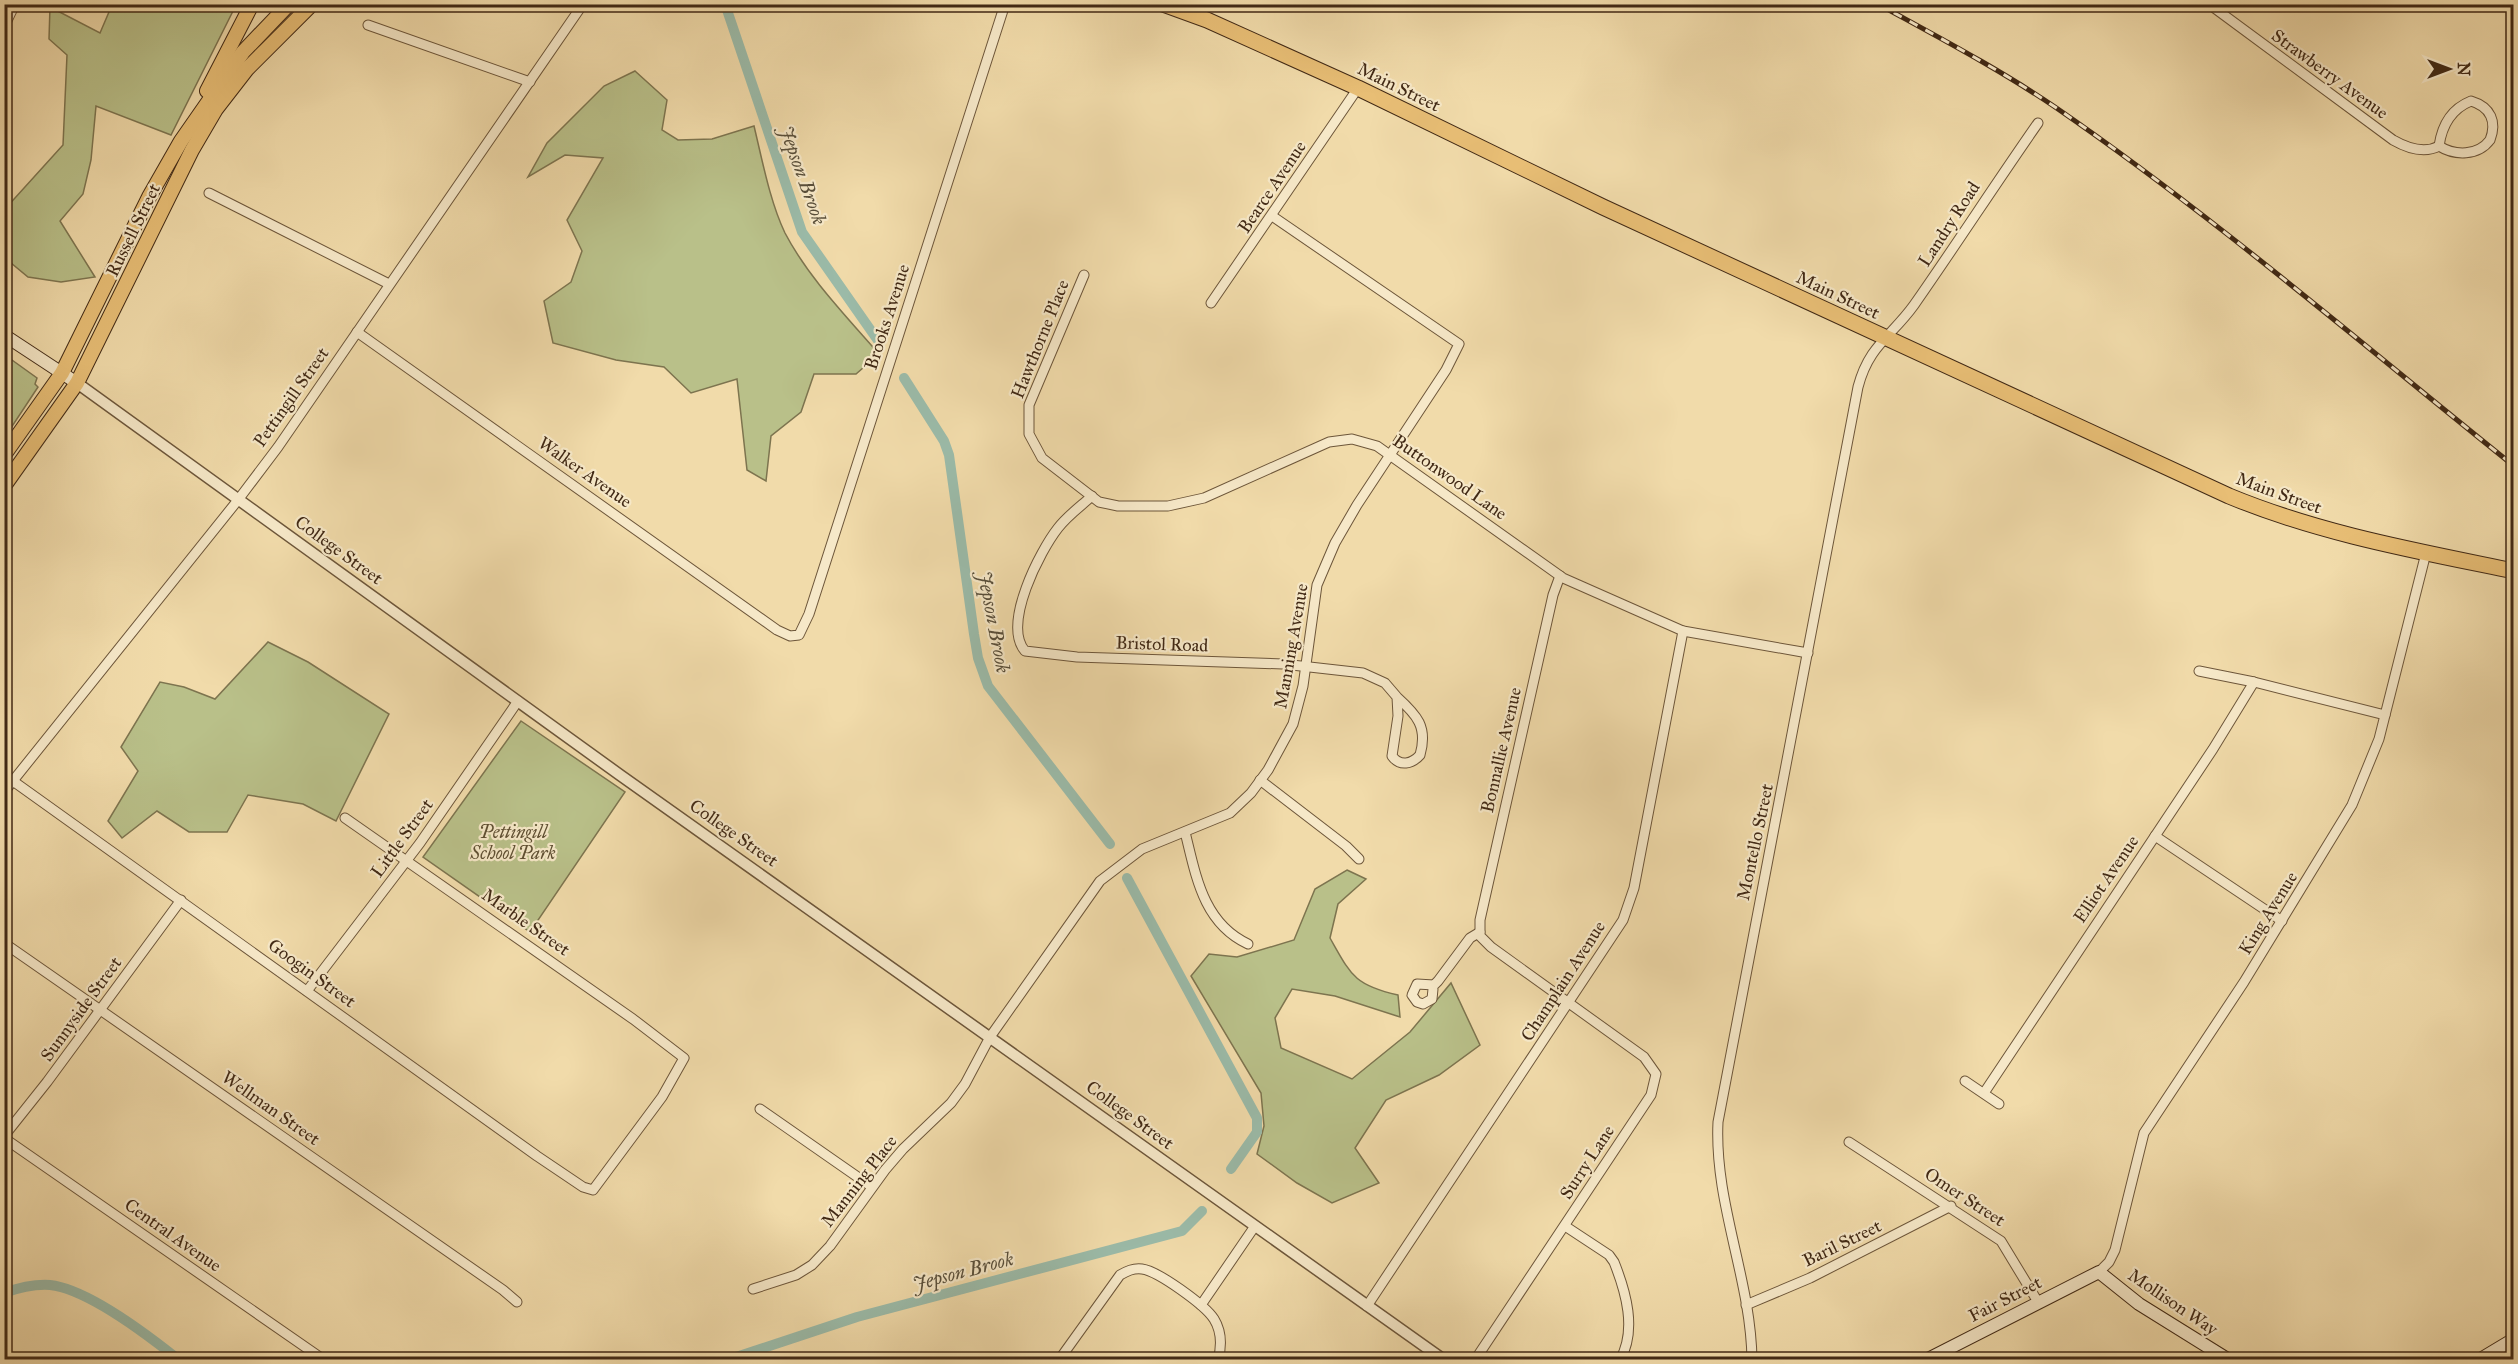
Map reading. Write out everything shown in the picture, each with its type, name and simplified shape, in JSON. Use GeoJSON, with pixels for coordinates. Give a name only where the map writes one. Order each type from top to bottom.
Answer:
{"type":"FeatureCollection","features":[{"type":"Feature","properties":{"kind":"highway","name":"Main Street"},"geometry":{"type":"LineString","coordinates":[[1163,4],[1207,20],[1358,88],[1564,189],[2168,470],[2267,511],[2344,536],[2514,571]]}},
{"type":"Feature","properties":{"kind":"main road"},"geometry":{"type":"LineString","coordinates":[[181,141],[252,4]]}},
{"type":"Feature","properties":{"kind":"main road","name":"Russell Street"},"geometry":{"type":"LineString","coordinates":[[4,454],[62,373],[149,197],[181,141],[243,52],[289,4]]}},
{"type":"Feature","properties":{"kind":"main road","name":"Russell Street"},"geometry":{"type":"LineString","coordinates":[[4,486],[77,383],[202,132],[247,69],[311,5]]}},
{"type":"Feature","properties":{"kind":"main road","name":"College Street"},"geometry":{"type":"LineString","coordinates":[[4,334],[77,383]]}},
{"type":"Feature","properties":{"kind":"main road","name":"Fair Street"},"geometry":{"type":"LineString","coordinates":[[1926,1359],[2099,1272]]}},
{"type":"Feature","properties":{"kind":"main road","name":"Mollison Way"},"geometry":{"type":"LineString","coordinates":[[2099,1272],[2139,1304],[2229,1359]]}},
{"type":"Feature","properties":{"kind":"main road"},"geometry":{"type":"LineString","coordinates":[[2479,1359],[2514,1339]]}},
{"type":"Feature","properties":{"kind":"street"},"geometry":{"type":"LineString","coordinates":[[4,27],[15,4]]}},
{"type":"Feature","properties":{"kind":"street","name":"Pettingill Street"},"geometry":{"type":"LineString","coordinates":[[4,792],[238,500],[583,4]]}},
{"type":"Feature","properties":{"kind":"street","name":"Brooks Avenue"},"geometry":{"type":"LineString","coordinates":[[795,636],[803,631],[809,614],[1005,4]]}},
{"type":"Feature","properties":{"kind":"street","name":"Strawberry Avenue"},"geometry":{"type":"LineString","coordinates":[[2209,4],[2393,140],[2420,150],[2432,150],[2439,146],[2444,124],[2457,108],[2471,101],[2487,109],[2494,127],[2487,144],[2477,150],[2461,153],[2447,151],[2439,146]]}},
{"type":"Feature","properties":{"kind":"street"},"geometry":{"type":"LineString","coordinates":[[368,25],[530,82]]}},
{"type":"Feature","properties":{"kind":"street","name":"Bearce Avenue"},"geometry":{"type":"LineString","coordinates":[[1211,303],[1358,88]]}},
{"type":"Feature","properties":{"kind":"street","name":"Landry Road"},"geometry":{"type":"LineString","coordinates":[[1883,338],[1911,309],[2038,123]]}},
{"type":"Feature","properties":{"kind":"street"},"geometry":{"type":"LineString","coordinates":[[209,193],[389,284]]}},
{"type":"Feature","properties":{"kind":"street","name":"Manning Avenue"},"geometry":{"type":"LineString","coordinates":[[990,1037],[1100,881],[1142,849],[1230,813],[1260,780],[1289,737],[1299,705],[1310,620],[1321,574],[1340,534],[1446,370],[1459,344],[1272,216]]}},
{"type":"Feature","properties":{"kind":"street","name":"Hawthorne Place"},"geometry":{"type":"LineString","coordinates":[[1084,275],[1029,405],[1027,420],[1029,434],[1042,458],[1092,496]]}},
{"type":"Feature","properties":{"kind":"street","name":"Walker Avenue"},"geometry":{"type":"LineString","coordinates":[[357,332],[777,630],[795,636]]}},
{"type":"Feature","properties":{"kind":"street","name":"Montello Street"},"geometry":{"type":"LineString","coordinates":[[1752,1359],[1746,1305],[1719,1167],[1718,1122],[1858,387],[1867,360],[1883,338]]}},
{"type":"Feature","properties":{"kind":"street","name":"College Street"},"geometry":{"type":"LineString","coordinates":[[77,383],[518,701],[1444,1359]]}},
{"type":"Feature","properties":{"kind":"street","name":"Buttonwood Lane"},"geometry":{"type":"LineString","coordinates":[[1092,496],[1105,504],[1118,506],[1142,507],[1186,503],[1225,490],[1319,446],[1343,439],[1368,443],[1390,455],[1560,576],[1683,632],[1808,653]]}},
{"type":"Feature","properties":{"kind":"street","name":"Bristol Road"},"geometry":{"type":"LineString","coordinates":[[1092,496],[1058,528],[1030,576],[1018,627],[1021,646],[1032,653],[1077,657],[1305,666],[1371,675],[1385,682],[1422,723],[1424,731],[1420,755],[1408,763],[1399,763],[1392,756],[1399,710],[1397,697]]}},
{"type":"Feature","properties":{"kind":"street","name":"King Avenue"},"geometry":{"type":"LineString","coordinates":[[2099,1272],[2109,1262],[2115,1250],[2144,1133],[2282,921],[2352,805],[2372,757],[2385,715],[2426,553]]}},
{"type":"Feature","properties":{"kind":"street","name":"Bonnallie Avenue"},"geometry":{"type":"LineString","coordinates":[[1480,932],[1480,920],[1553,595],[1560,576]]}},
{"type":"Feature","properties":{"kind":"street","name":"Champlain Avenue"},"geometry":{"type":"LineString","coordinates":[[1367,1306],[1618,929],[1628,908],[1683,632]]}},
{"type":"Feature","properties":{"kind":"street"},"geometry":{"type":"LineString","coordinates":[[2199,671],[2254,682],[2385,715]]}},
{"type":"Feature","properties":{"kind":"street","name":"Elliot Avenue"},"geometry":{"type":"LineString","coordinates":[[1983,1093],[2155,836],[2254,682]]}},
{"type":"Feature","properties":{"kind":"street","name":"Little Street"},"geometry":{"type":"LineString","coordinates":[[307,991],[408,859],[518,701]]}},
{"type":"Feature","properties":{"kind":"street"},"geometry":{"type":"LineString","coordinates":[[1260,780],[1346,846],[1359,859]]}},
{"type":"Feature","properties":{"kind":"street","name":"Googin Street"},"geometry":{"type":"LineString","coordinates":[[13,781],[537,1156],[583,1187],[592,1190]]}},
{"type":"Feature","properties":{"kind":"street","name":"Marble Street"},"geometry":{"type":"LineString","coordinates":[[345,818],[408,859],[650,1030],[684,1058],[662,1097],[592,1190]]}},
{"type":"Feature","properties":{"kind":"street"},"geometry":{"type":"LineString","coordinates":[[1185,832],[1203,899],[1227,931],[1248,944]]}},
{"type":"Feature","properties":{"kind":"street"},"geometry":{"type":"LineString","coordinates":[[2155,836],[2282,921]]}},
{"type":"Feature","properties":{"kind":"street","name":"Sunnyside Street"},"geometry":{"type":"LineString","coordinates":[[4,1137],[181,900]]}},
{"type":"Feature","properties":{"kind":"street"},"geometry":{"type":"LineString","coordinates":[[1433,989],[1429,1002],[1423,1004],[1413,999],[1414,986],[1426,983],[1434,985],[1470,938],[1480,932]]}},
{"type":"Feature","properties":{"kind":"street","name":"Surry Lane"},"geometry":{"type":"LineString","coordinates":[[1475,1359],[1651,1095],[1656,1074],[1644,1057],[1491,947],[1481,939],[1480,932]]}},
{"type":"Feature","properties":{"kind":"street","name":"Wellman Street"},"geometry":{"type":"LineString","coordinates":[[4,943],[503,1290],[517,1302]]}},
{"type":"Feature","properties":{"kind":"street","name":"Manning Place"},"geometry":{"type":"LineString","coordinates":[[753,1289],[796,1275],[812,1265],[830,1246],[872,1187],[903,1149],[951,1104],[965,1084],[990,1037]]}},
{"type":"Feature","properties":{"kind":"street"},"geometry":{"type":"LineString","coordinates":[[1965,1081],[1999,1104]]}},
{"type":"Feature","properties":{"kind":"street"},"geometry":{"type":"LineString","coordinates":[[760,1109],[872,1187]]}},
{"type":"Feature","properties":{"kind":"street","name":"Central Avenue"},"geometry":{"type":"LineString","coordinates":[[4,1137],[324,1359]]}},
{"type":"Feature","properties":{"kind":"street","name":"Omer Street"},"geometry":{"type":"LineString","coordinates":[[1849,1142],[1951,1206],[2001,1241],[2038,1302]]}},
{"type":"Feature","properties":{"kind":"street","name":"Baril Street"},"geometry":{"type":"LineString","coordinates":[[1746,1305],[1810,1278],[1951,1206]]}},
{"type":"Feature","properties":{"kind":"street"},"geometry":{"type":"LineString","coordinates":[[1201,1305],[1255,1226]]}},
{"type":"Feature","properties":{"kind":"street"},"geometry":{"type":"LineString","coordinates":[[1565,1226],[1609,1255],[1619,1274],[1630,1335],[1620,1359]]}},
{"type":"Feature","properties":{"kind":"street"},"geometry":{"type":"LineString","coordinates":[[1059,1359],[1120,1275],[1131,1269],[1143,1269],[1154,1273],[1201,1305],[1214,1318],[1221,1340],[1218,1359]]}},
{"type":"Feature","properties":{"kind":"green space"},"geometry":{"type":"Polygon","coordinates":[[[112,5],[236,5],[171,135],[96,106],[91,160],[83,194],[60,221],[95,277],[61,282],[28,277],[5,258],[5,209],[63,145],[67,55],[49,39],[50,7],[100,33],[112,5]]]}},
{"type":"Feature","properties":{"kind":"green space"},"geometry":{"type":"Polygon","coordinates":[[[635,71],[667,100],[662,130],[678,140],[712,139],[754,126],[771,194],[785,233],[816,281],[879,354],[856,374],[814,374],[801,412],[771,436],[766,481],[747,470],[737,379],[691,393],[664,367],[616,360],[553,343],[544,301],[571,282],[582,251],[567,220],[603,158],[565,155],[528,177],[547,143],[604,86],[635,71]]]}},
{"type":"Feature","properties":{"kind":"green space"},"geometry":{"type":"Polygon","coordinates":[[[5,355],[37,378],[35,384],[38,387],[5,437],[5,355]]]}},
{"type":"Feature","properties":{"kind":"green space"},"geometry":{"type":"Polygon","coordinates":[[[268,642],[308,662],[389,714],[336,821],[303,804],[248,795],[227,832],[189,832],[157,811],[122,838],[108,821],[138,771],[121,747],[160,682],[184,687],[215,699],[268,642]]]}},
{"type":"Feature","properties":{"kind":"green space","name":"Pettingill School Park"},"geometry":{"type":"Polygon","coordinates":[[[521,721],[625,792],[530,932],[423,857],[521,721]]]}},
{"type":"Feature","properties":{"kind":"green space"},"geometry":{"type":"Polygon","coordinates":[[[1347,870],[1366,879],[1338,904],[1330,938],[1355,977],[1372,987],[1398,995],[1400,1017],[1335,996],[1292,989],[1275,1018],[1281,1048],[1352,1079],[1410,1032],[1451,983],[1480,1045],[1439,1075],[1386,1100],[1355,1148],[1379,1183],[1332,1203],[1297,1183],[1257,1154],[1264,1126],[1261,1093],[1191,976],[1209,954],[1237,957],[1294,940],[1315,889],[1347,870]]]}},
{"type":"Feature","properties":{"kind":"waterway","name":"Jepson Brook"},"geometry":{"type":"LineString","coordinates":[[725,4],[802,232],[879,342]]}},
{"type":"Feature","properties":{"kind":"waterway","name":"Jepson Brook"},"geometry":{"type":"LineString","coordinates":[[904,378],[944,441],[949,455],[978,658],[988,686],[1110,844]]}},
{"type":"Feature","properties":{"kind":"waterway","name":"Jepson Brook"},"geometry":{"type":"LineString","coordinates":[[1127,878],[1257,1118],[1257,1132],[1231,1169]]}},
{"type":"Feature","properties":{"kind":"waterway","name":"Jepson Brook"},"geometry":{"type":"LineString","coordinates":[[727,1360],[857,1317],[1182,1231],[1202,1211]]}},
{"type":"Feature","properties":{"kind":"waterway","name":"Jepson Brook"},"geometry":{"type":"LineString","coordinates":[[4,1293],[38,1285],[65,1288],[118,1315],[179,1360]]}},
{"type":"Feature","properties":{"kind":"railway"},"geometry":{"type":"LineString","coordinates":[[1878,4],[2012,80],[2114,149],[2288,282],[2514,466]]}}]}
